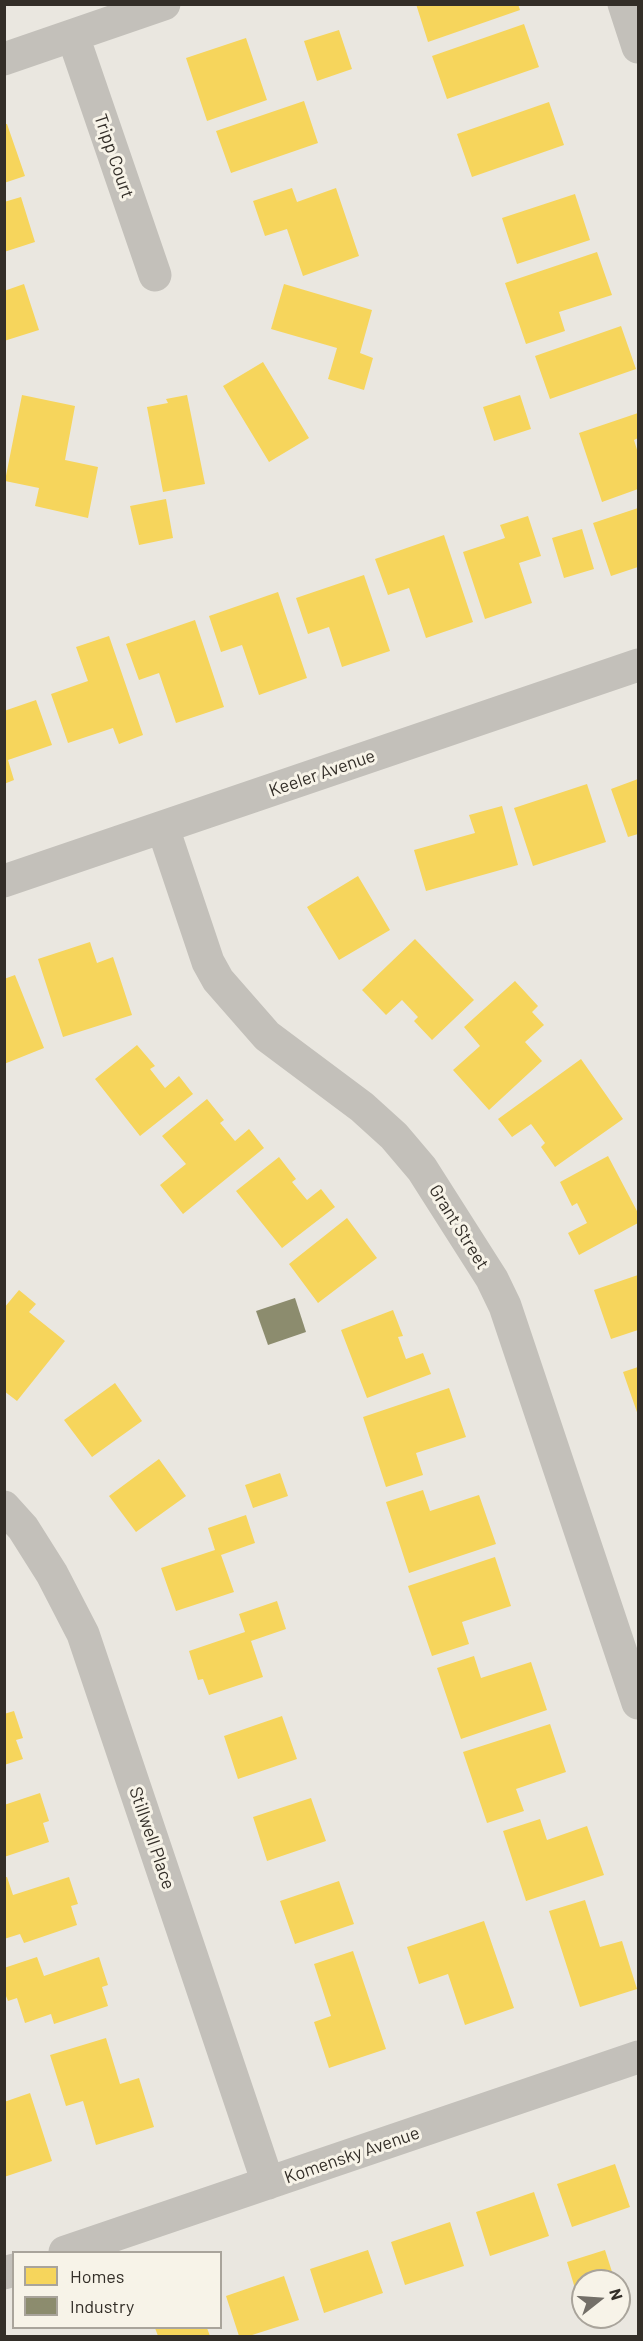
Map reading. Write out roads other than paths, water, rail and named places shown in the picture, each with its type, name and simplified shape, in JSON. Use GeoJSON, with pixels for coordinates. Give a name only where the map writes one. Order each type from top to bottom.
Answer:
{"type":"FeatureCollection","features":[{"type":"Feature","properties":{"kind":"street"},"geometry":{"type":"LineString","coordinates":[[4,59],[164,4]]}},
{"type":"Feature","properties":{"kind":"street"},"geometry":{"type":"LineString","coordinates":[[624,4],[639,47]]}},
{"type":"Feature","properties":{"kind":"street","name":"Tripp Court"},"geometry":{"type":"LineString","coordinates":[[73,36],[155,275]]}},
{"type":"Feature","properties":{"kind":"street","name":"Keeler Avenue"},"geometry":{"type":"LineString","coordinates":[[4,881],[639,665]]}},
{"type":"Feature","properties":{"kind":"street","name":"Grant Street"},"geometry":{"type":"LineString","coordinates":[[163,828],[208,962],[218,980],[267,1036],[362,1107],[394,1136],[422,1169],[492,1279],[509,1318],[639,1703]]}},
{"type":"Feature","properties":{"kind":"street","name":"Stillwell Place"},"geometry":{"type":"LineString","coordinates":[[4,1507],[23,1528],[52,1574],[83,1634],[267,2183]]}},
{"type":"Feature","properties":{"kind":"street","name":"Komensky Avenue"},"geometry":{"type":"LineString","coordinates":[[71,2251],[639,2057]]}}]}
